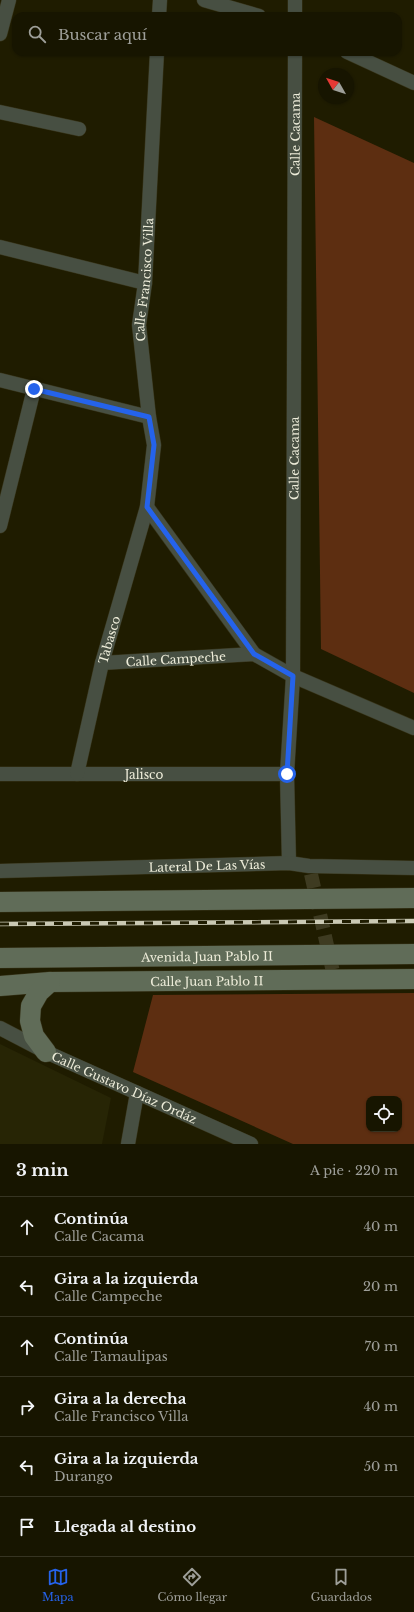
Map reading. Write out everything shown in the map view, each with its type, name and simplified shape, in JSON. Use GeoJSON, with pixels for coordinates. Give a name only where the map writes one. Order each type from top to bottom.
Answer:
{"type":"FeatureCollection","features":[{"type":"Feature","properties":{"kind":"main road"},"geometry":{"type":"LineString","coordinates":[[0,902],[414,898]]}},
{"type":"Feature","properties":{"kind":"main road","name":"Avenida Juan Pablo II"},"geometry":{"type":"LineString","coordinates":[[0,958],[414,954]]}},
{"type":"Feature","properties":{"kind":"main road","name":"Calle Juan Pablo II"},"geometry":{"type":"LineString","coordinates":[[0,986],[50,982],[334,976],[414,979]]}},
{"type":"Feature","properties":{"kind":"main road"},"geometry":{"type":"LineString","coordinates":[[46,1052],[34,1036],[30,1021],[31,1006],[38,992],[50,982]]}},
{"type":"Feature","properties":{"kind":"street"},"geometry":{"type":"LineString","coordinates":[[0,34],[9,0]]}},
{"type":"Feature","properties":{"kind":"street"},"geometry":{"type":"LineString","coordinates":[[159,12],[160,0]]}},
{"type":"Feature","properties":{"kind":"street"},"geometry":{"type":"LineString","coordinates":[[204,0],[245,12]]}},
{"type":"Feature","properties":{"kind":"street"},"geometry":{"type":"LineString","coordinates":[[295,0],[295,12]]}},
{"type":"Feature","properties":{"kind":"street","name":"Calle Francisco Villa"},"geometry":{"type":"LineString","coordinates":[[147,507],[154,445],[149,417],[139,325],[145,283],[157,56]]}},
{"type":"Feature","properties":{"kind":"street","name":"Calle Cacama"},"geometry":{"type":"LineString","coordinates":[[289,864],[287,774],[293,676],[295,56]]}},
{"type":"Feature","properties":{"kind":"street"},"geometry":{"type":"LineString","coordinates":[[356,56],[414,83]]}},
{"type":"Feature","properties":{"kind":"street"},"geometry":{"type":"LineString","coordinates":[[0,112],[79,129]]}},
{"type":"Feature","properties":{"kind":"street"},"geometry":{"type":"LineString","coordinates":[[0,247],[145,283]]}},
{"type":"Feature","properties":{"kind":"street"},"geometry":{"type":"LineString","coordinates":[[0,380],[149,417]]}},
{"type":"Feature","properties":{"kind":"street"},"geometry":{"type":"LineString","coordinates":[[0,526],[34,389]]}},
{"type":"Feature","properties":{"kind":"street"},"geometry":{"type":"LineString","coordinates":[[147,507],[254,654],[293,676],[414,728]]}},
{"type":"Feature","properties":{"kind":"street","name":"Tabasco"},"geometry":{"type":"LineString","coordinates":[[77,774],[102,663],[147,507]]}},
{"type":"Feature","properties":{"kind":"street","name":"Calle Campeche"},"geometry":{"type":"LineString","coordinates":[[102,663],[254,654]]}},
{"type":"Feature","properties":{"kind":"street","name":"Jalisco"},"geometry":{"type":"LineString","coordinates":[[0,774],[287,774]]}},
{"type":"Feature","properties":{"kind":"street","name":"Lateral De Las Vías"},"geometry":{"type":"LineString","coordinates":[[0,871],[289,864],[310,870],[414,868]]}},
{"type":"Feature","properties":{"kind":"street","name":"Calle Gustavo Díaz Ordáz"},"geometry":{"type":"LineString","coordinates":[[0,1028],[46,1052],[137,1093],[227,1139],[251,1144]]}},
{"type":"Feature","properties":{"kind":"street"},"geometry":{"type":"LineString","coordinates":[[128,1144],[137,1093]]}},
{"type":"Feature","properties":{"kind":"shaded area"},"geometry":{"type":"Polygon","coordinates":[[[314,117],[414,163],[414,693],[321,649],[314,117]]]}},
{"type":"Feature","properties":{"kind":"shaded area"},"geometry":{"type":"Polygon","coordinates":[[[414,993],[414,1144],[293,1144],[133,1072],[153,995],[414,993]]]}},
{"type":"Feature","properties":{"kind":"shaded area"},"geometry":{"type":"Polygon","coordinates":[[[0,1044],[111,1098],[102,1144],[0,1144],[0,1044]]]}},
{"type":"Feature","properties":{"kind":"tunnel"},"geometry":{"type":"LineString","coordinates":[[311,874],[333,972]]}},
{"type":"Feature","properties":{"kind":"railway"},"geometry":{"type":"LineString","coordinates":[[0,924],[414,921]]}},
{"type":"Feature","properties":{"kind":"route"},"geometry":{"type":"LineString","coordinates":[[34,389],[149,417],[154,445],[147,507],[254,654],[293,676],[287,774]]}}]}
